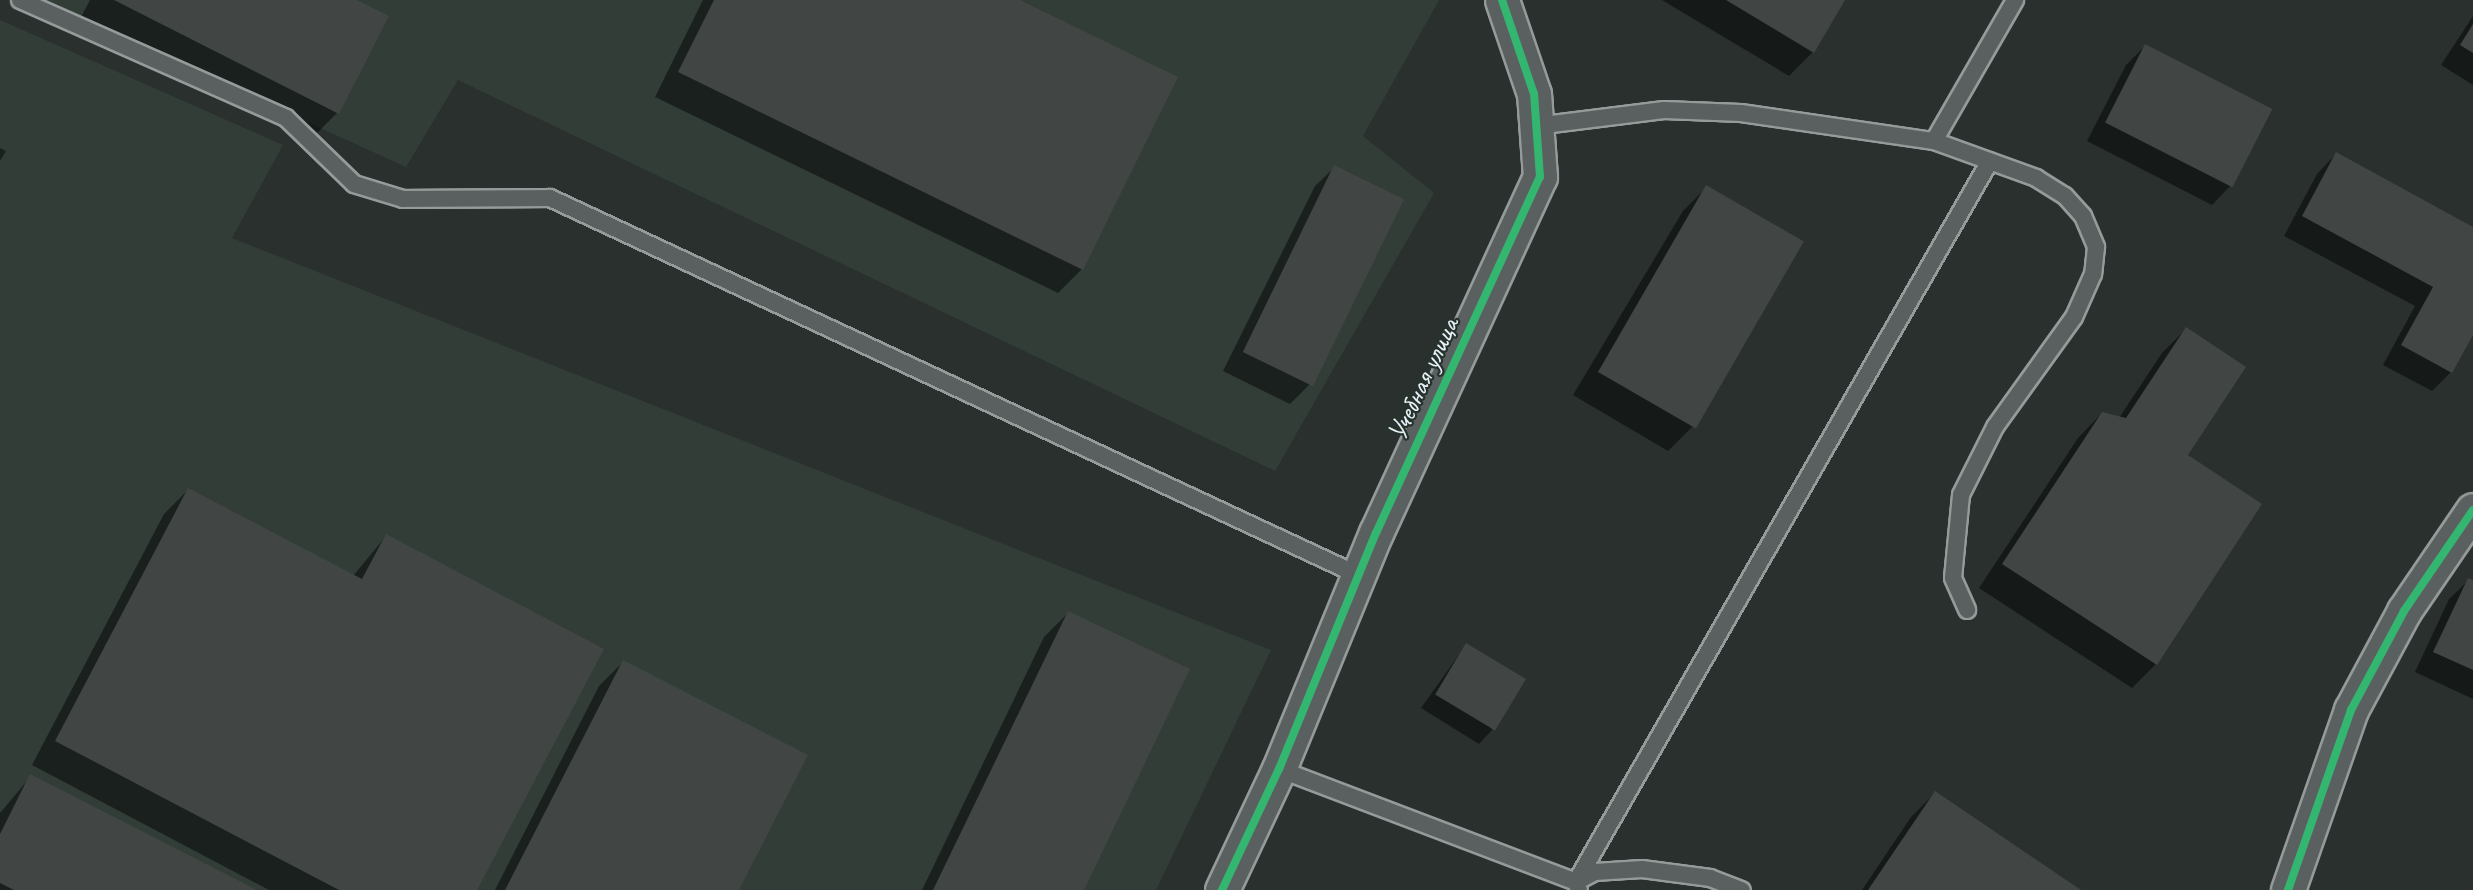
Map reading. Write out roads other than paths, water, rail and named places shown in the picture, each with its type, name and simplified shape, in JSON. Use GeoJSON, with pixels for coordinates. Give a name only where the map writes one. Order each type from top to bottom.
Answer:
{"type":"FeatureCollection","features":[{"type":"Feature","properties":{"kind":"street","name":"Учебная улица"},"geometry":{"type":"LineString","coordinates":[[1222,890],[1279,769],[1358,575],[1540,177],[1534,94],[1503,0]]}},
{"type":"Feature","properties":{"kind":"street"},"geometry":{"type":"LineString","coordinates":[[2288,890],[2351,710],[2404,611],[2473,510]]}},
{"type":"Feature","properties":{"kind":"lane"},"geometry":{"type":"LineString","coordinates":[[20,0],[286,118],[354,184],[403,199],[550,198],[1358,575]]}},
{"type":"Feature","properties":{"kind":"lane"},"geometry":{"type":"LineString","coordinates":[[1934,141],[2015,0]]}},
{"type":"Feature","properties":{"kind":"lane"},"geometry":{"type":"LineString","coordinates":[[1536,126],[1664,110],[1741,113],[1934,141],[1990,161],[2065,196],[2083,216],[2096,247],[2093,274],[2074,317],[2015,394],[1961,495],[1953,578],[1967,610]]}},
{"type":"Feature","properties":{"kind":"lane"},"geometry":{"type":"LineString","coordinates":[[1577,886],[1990,161]]}},
{"type":"Feature","properties":{"kind":"lane"},"geometry":{"type":"LineString","coordinates":[[1279,769],[1577,886]]}},
{"type":"Feature","properties":{"kind":"lane"},"geometry":{"type":"LineString","coordinates":[[1577,886],[1595,872],[1642,869],[1710,878],[1742,890]]}}]}
